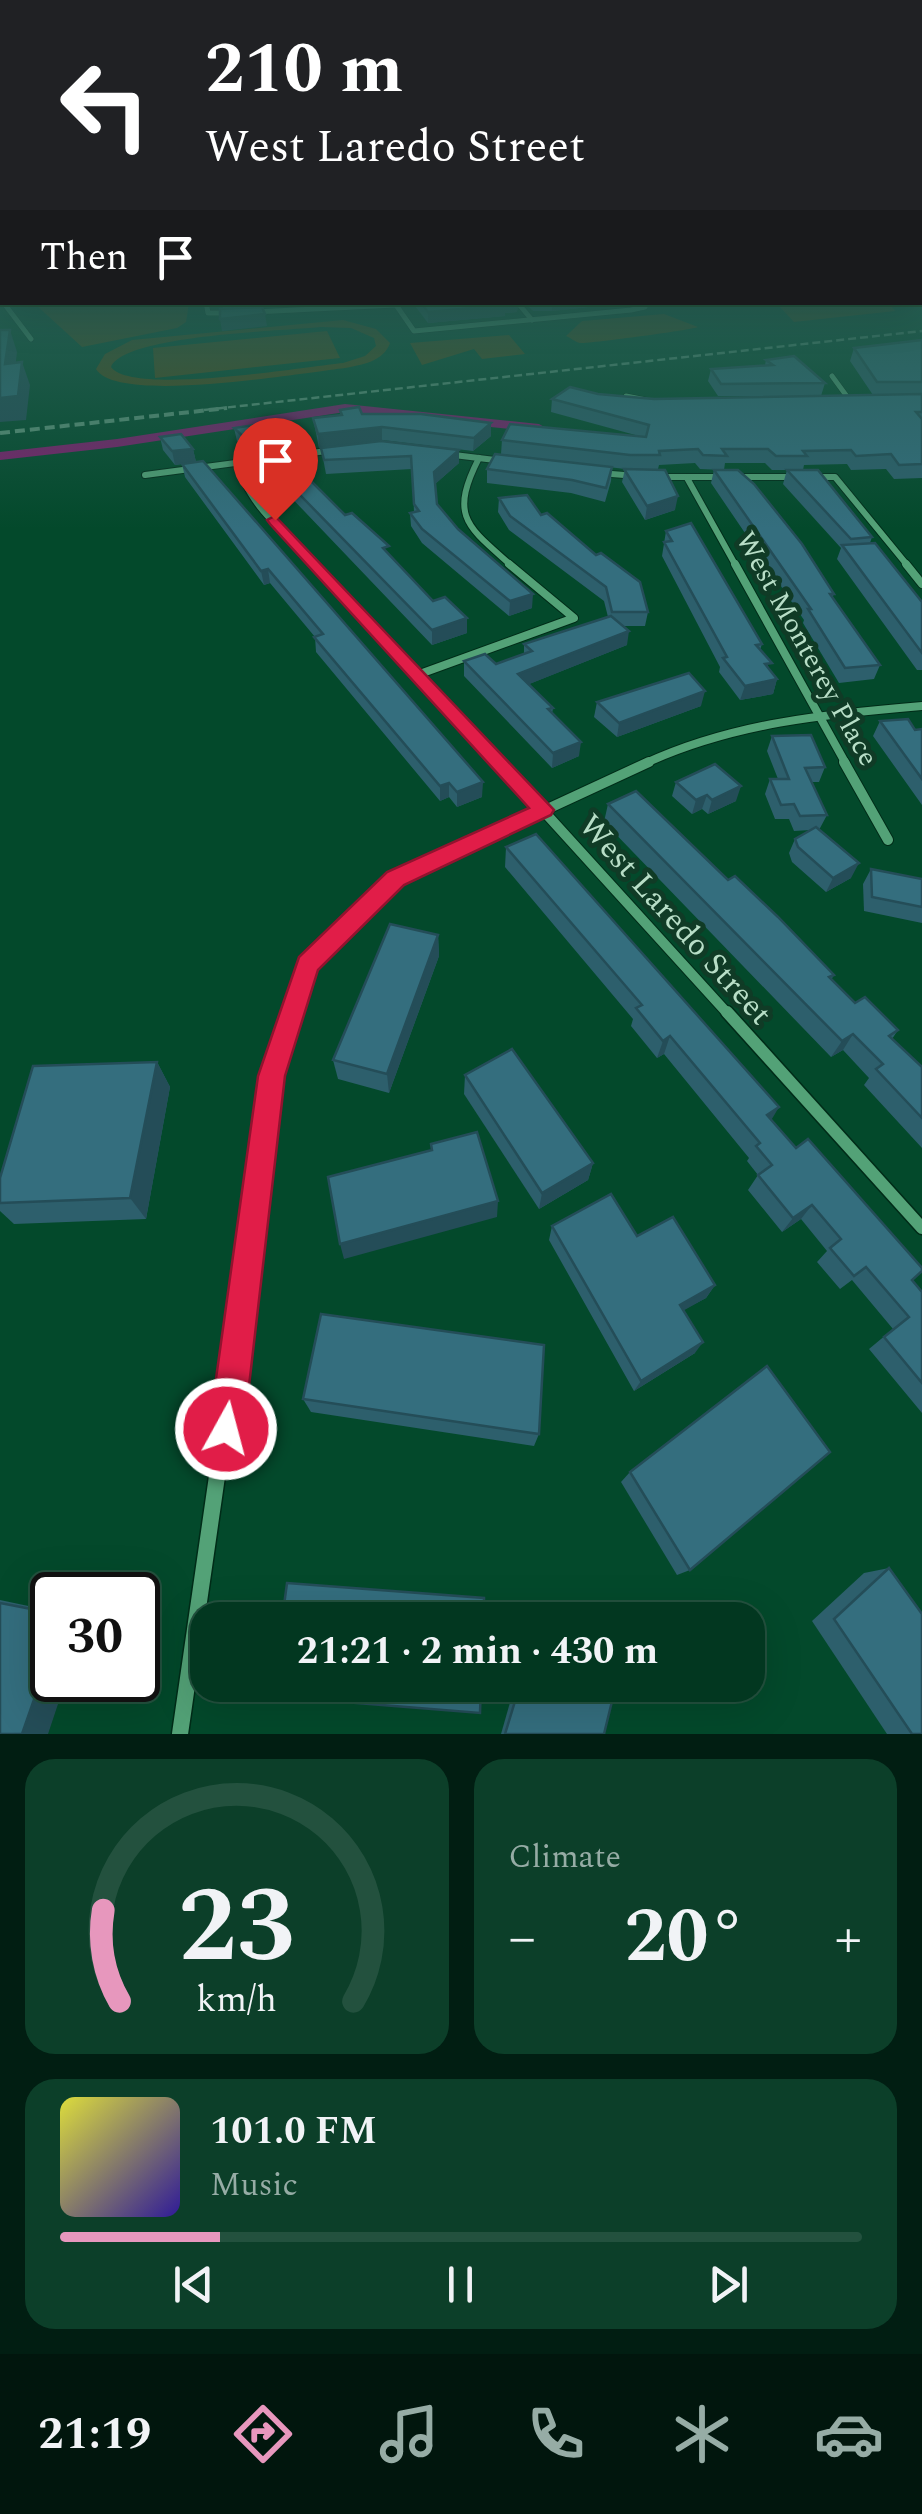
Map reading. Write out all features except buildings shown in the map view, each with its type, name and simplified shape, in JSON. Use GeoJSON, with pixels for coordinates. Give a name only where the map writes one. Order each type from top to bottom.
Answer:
{"type":"FeatureCollection","features":[{"type":"Feature","properties":{"kind":"street"},"geometry":{"type":"LineString","coordinates":[[832,376],[851,402]]}},
{"type":"Feature","properties":{"kind":"street"},"geometry":{"type":"LineString","coordinates":[[626,396],[660,403]]}},
{"type":"Feature","properties":{"kind":"street"},"geometry":{"type":"LineString","coordinates":[[832,402],[869,401]]}},
{"type":"Feature","properties":{"kind":"street"},"geometry":{"type":"LineString","coordinates":[[145,474],[347,448]]}},
{"type":"Feature","properties":{"kind":"street"},"geometry":{"type":"LineString","coordinates":[[431,452],[516,463]]}},
{"type":"Feature","properties":{"kind":"street"},"geometry":{"type":"LineString","coordinates":[[417,675],[574,618],[477,534],[462,508],[466,485],[479,458]]}},
{"type":"Feature","properties":{"kind":"street","name":"West Laredo Street"},"geometry":{"type":"LineString","coordinates":[[239,464],[251,495],[544,810],[922,1228]]}},
{"type":"Feature","properties":{"kind":"street"},"geometry":{"type":"LineString","coordinates":[[590,472],[688,478],[835,477],[922,584]]}},
{"type":"Feature","properties":{"kind":"street","name":"West Monterey Place"},"geometry":{"type":"LineString","coordinates":[[688,478],[888,840]]}},
{"type":"Feature","properties":{"kind":"street"},"geometry":{"type":"LineString","coordinates":[[180,1734],[231,1397],[242,1279],[268,1123],[271,1076],[308,965],[396,878],[662,756],[728,732],[820,714],[922,706]]}},
{"type":"Feature","properties":{"kind":"shaded area"},"geometry":{"type":"Polygon","coordinates":[[[111,367],[125,375],[183,380],[345,367],[172,386],[111,379],[96,369],[111,367]]]}},
{"type":"Feature","properties":{"kind":"shaded area"},"geometry":{"type":"Polygon","coordinates":[[[154,367],[257,367],[155,378],[154,367]]]}},
{"type":"Feature","properties":{"kind":"waterway"},"geometry":{"type":"LineString","coordinates":[[0,456],[117,443],[345,408],[539,428]]}},
{"type":"Feature","properties":{"kind":"railway"},"geometry":{"type":"LineString","coordinates":[[204,410],[596,367]]}},
{"type":"Feature","properties":{"kind":"railway"},"geometry":{"type":"LineString","coordinates":[[0,433],[227,408]]}},
{"type":"Feature","properties":{"kind":"route"},"geometry":{"type":"LineString","coordinates":[[226,1429],[242,1279],[268,1123],[271,1076],[308,965],[396,878],[544,810],[275,520]]}}]}
